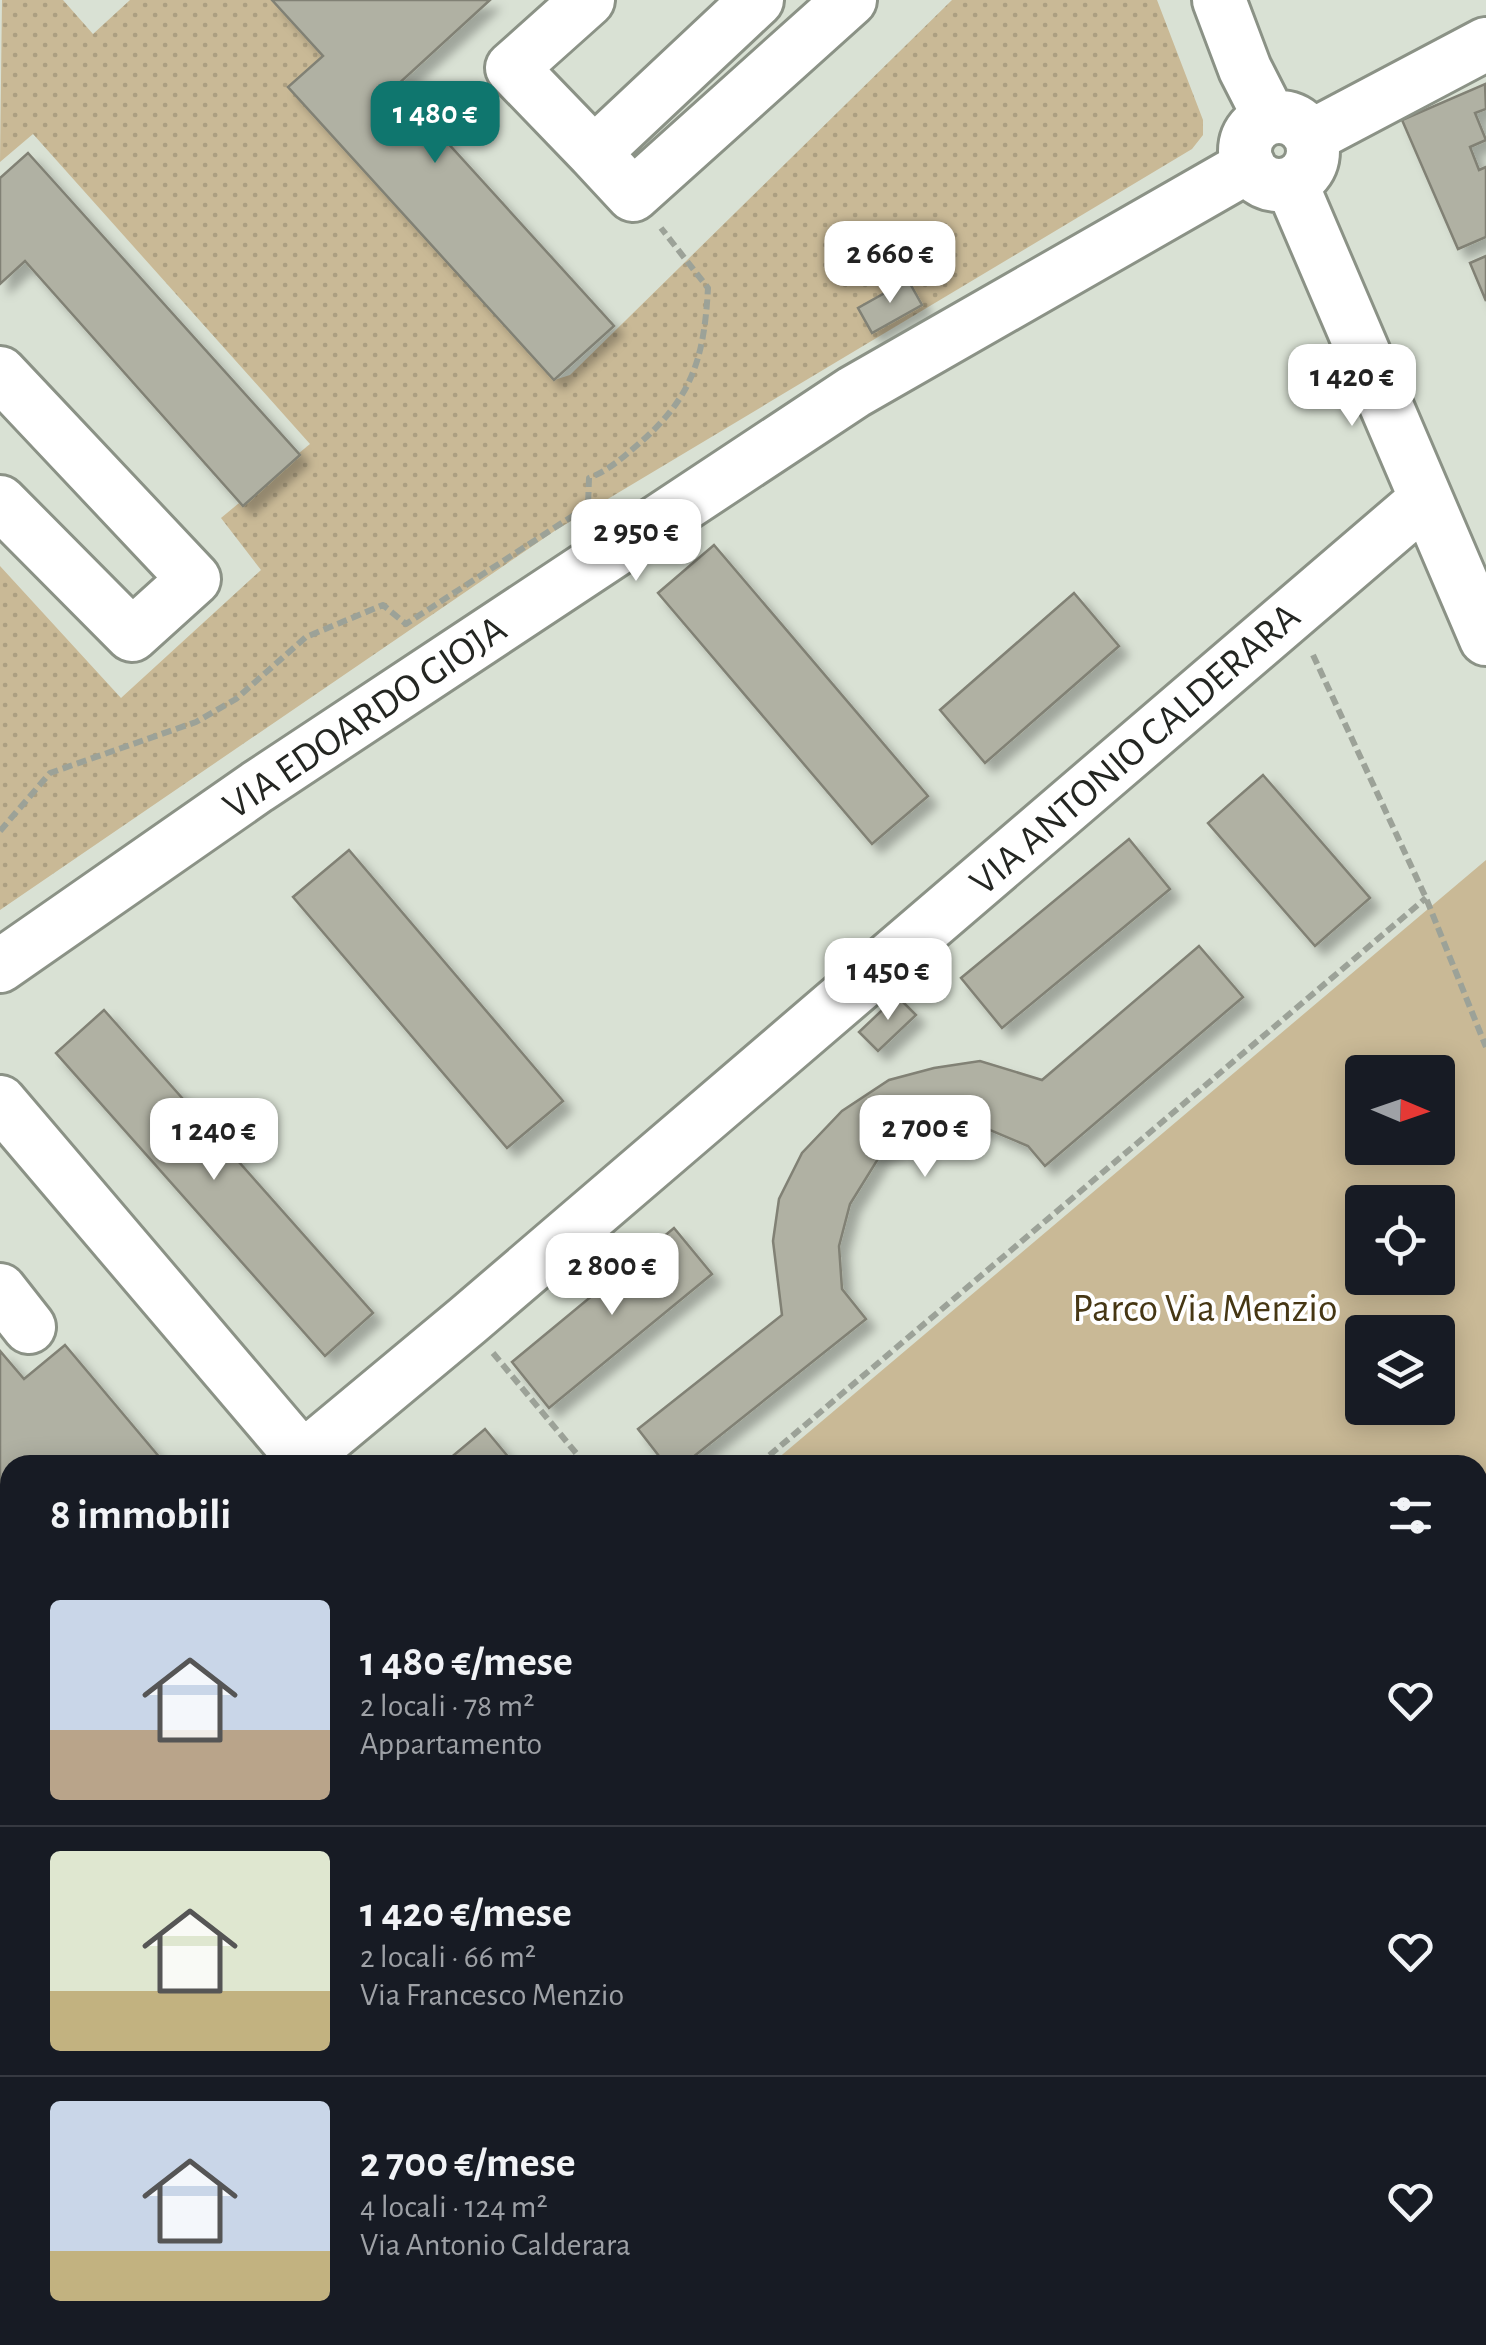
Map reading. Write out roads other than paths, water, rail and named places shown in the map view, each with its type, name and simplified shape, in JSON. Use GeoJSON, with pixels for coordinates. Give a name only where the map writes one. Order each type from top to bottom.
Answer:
{"type":"FeatureCollection","features":[{"type":"Feature","properties":{"kind":"street"},"geometry":{"type":"LineString","coordinates":[[588,0],[512,68],[633,195],[850,0]]}},
{"type":"Feature","properties":{"kind":"street"},"geometry":{"type":"LineString","coordinates":[[594,153],[757,0]]}},
{"type":"Feature","properties":{"kind":"street"},"geometry":{"type":"LineString","coordinates":[[1219,0],[1486,639]]}},
{"type":"Feature","properties":{"kind":"street","name":"VIA EDOARDO GIOJA"},"geometry":{"type":"LineString","coordinates":[[0,966],[273,776],[854,392],[1280,151],[1486,44]]}},
{"type":"Feature","properties":{"kind":"street"},"geometry":{"type":"LineString","coordinates":[[0,373],[194,579],[132,635],[0,502]]}},
{"type":"Feature","properties":{"kind":"street","name":"VIA ANTONIO CALDERARA"},"geometry":{"type":"LineString","coordinates":[[311,1455],[1426,499]]}},
{"type":"Feature","properties":{"kind":"street"},"geometry":{"type":"LineString","coordinates":[[0,1102],[295,1455]]}},
{"type":"Feature","properties":{"kind":"park label","name":"Parco Via Menzio"},"geometry":{"type":"Point","coordinates":[1205,1307]}}]}
